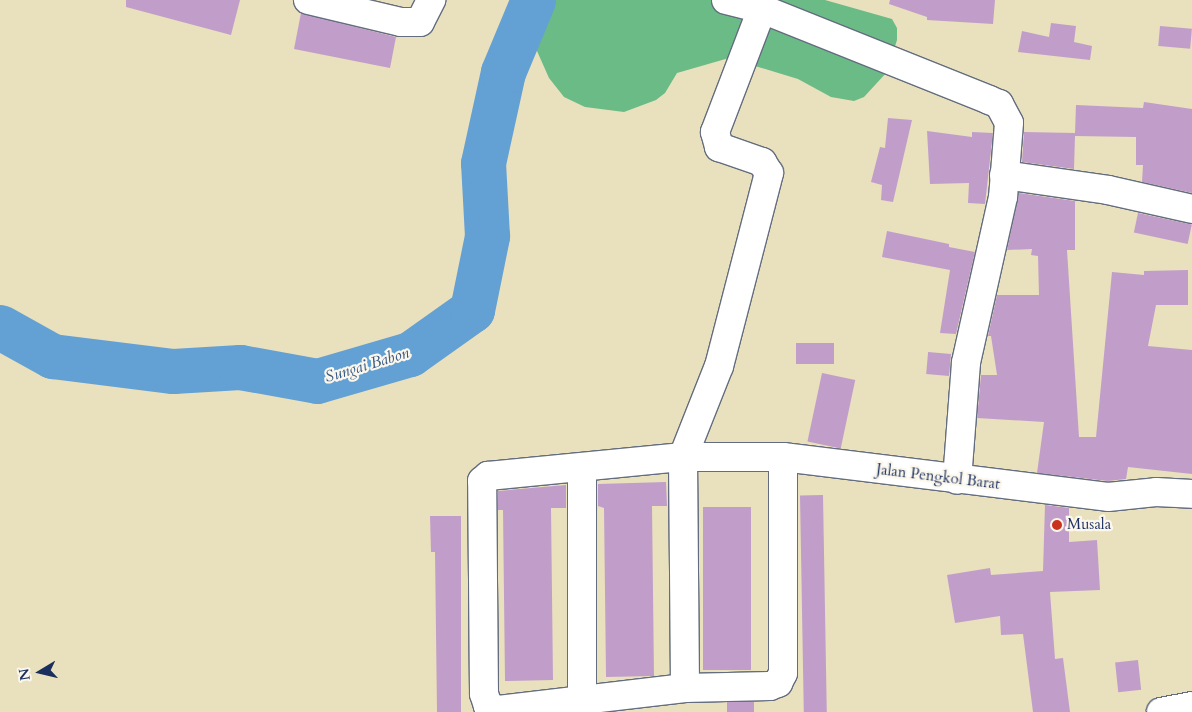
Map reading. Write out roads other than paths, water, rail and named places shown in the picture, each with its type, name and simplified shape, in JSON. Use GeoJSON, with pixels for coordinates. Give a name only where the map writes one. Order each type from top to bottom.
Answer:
{"type":"FeatureCollection","features":[{"type":"Feature","properties":{"kind":"street"},"geometry":{"type":"LineString","coordinates":[[308,0],[401,22],[420,22],[431,0]]}},
{"type":"Feature","properties":{"kind":"street"},"geometry":{"type":"LineString","coordinates":[[726,0],[762,9],[999,104],[1009,123],[1003,197],[966,362],[957,480]]}},
{"type":"Feature","properties":{"kind":"street"},"geometry":{"type":"LineString","coordinates":[[685,688],[683,458],[719,366],[769,173],[762,162],[726,150],[715,141],[715,132],[762,9]]}},
{"type":"Feature","properties":{"kind":"street"},"geometry":{"type":"LineString","coordinates":[[1004,175],[1108,190],[1192,209]]}},
{"type":"Feature","properties":{"kind":"street"},"geometry":{"type":"LineString","coordinates":[[582,468],[582,700],[685,688],[770,686],[778,683],[783,672],[783,457]]}},
{"type":"Feature","properties":{"kind":"street","name":"Jalan Pengkol Barat"},"geometry":{"type":"LineString","coordinates":[[582,700],[498,710],[488,706],[484,694],[480,487],[488,476],[683,458],[783,457],[957,480],[1108,497],[1156,492],[1192,494]]}},
{"type":"Feature","properties":{"kind":"street"},"geometry":{"type":"LineString","coordinates":[[1161,712],[1192,706]]}},
{"type":"Feature","properties":{"kind":"waterway","name":"Sungai Babon"},"geometry":{"type":"LineString","coordinates":[[0,327],[52,356],[173,371],[240,367],[317,381],[410,354],[472,310],[487,236],[483,163],[503,72],[533,0]]}},
{"type":"Feature","properties":{"kind":"place","name":"Musala"},"geometry":{"type":"Point","coordinates":[1057,525]}}]}
